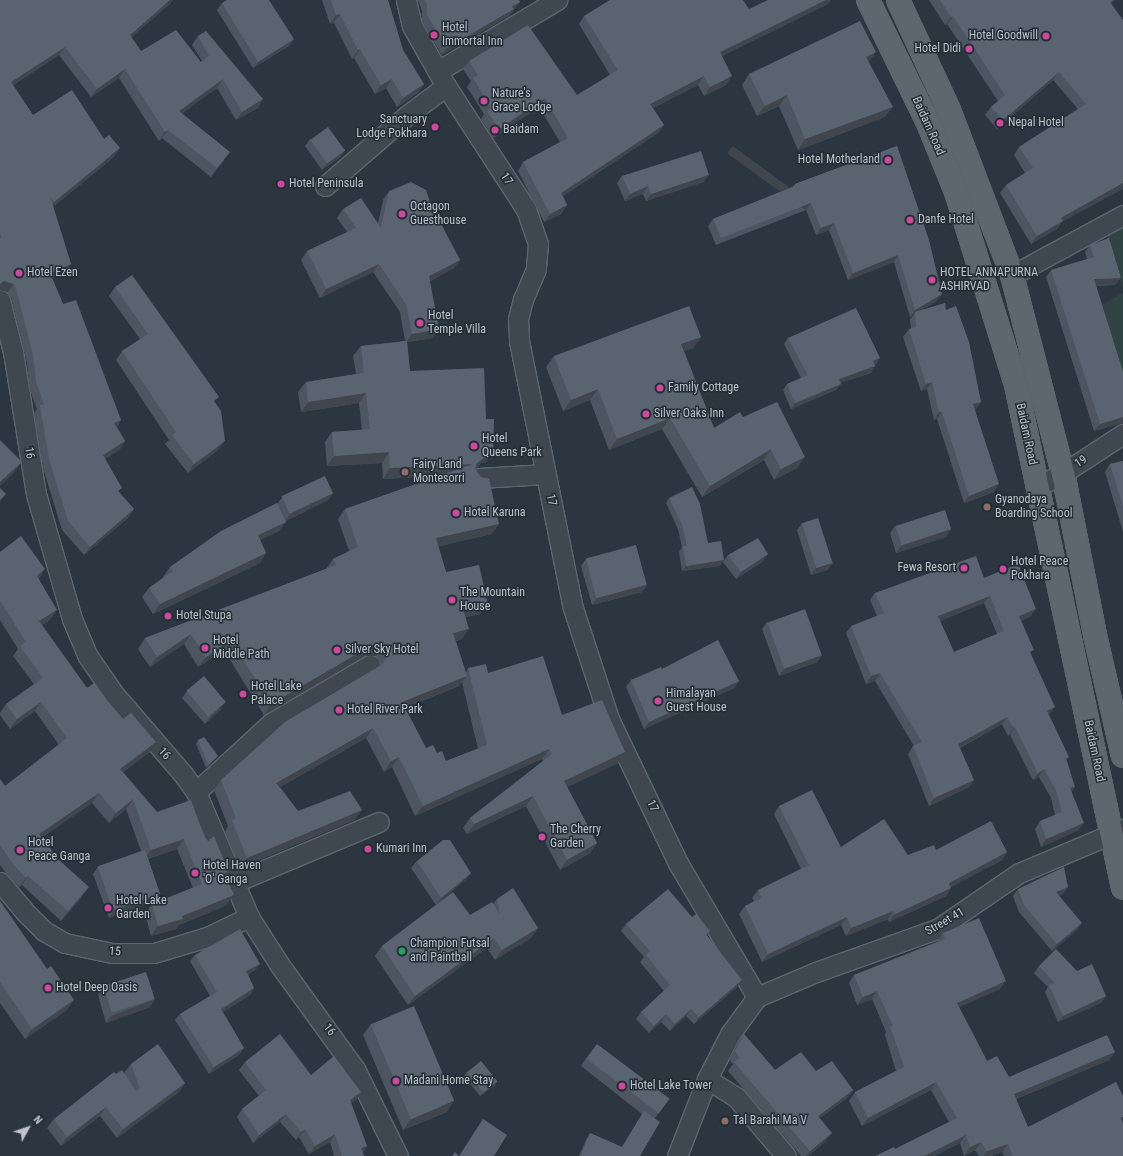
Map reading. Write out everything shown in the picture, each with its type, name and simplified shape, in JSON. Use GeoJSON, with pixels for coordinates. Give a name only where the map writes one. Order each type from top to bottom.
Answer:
{"type":"FeatureCollection","features":[{"type":"Feature","properties":{"kind":"main road","name":"Baidam Road"},"geometry":{"type":"LineString","coordinates":[[868,0],[928,123],[956,192],[1016,385],[1037,487],[1117,831],[1123,888]]}},
{"type":"Feature","properties":{"kind":"main road","name":"Baidam Road"},"geometry":{"type":"LineString","coordinates":[[898,0],[949,110],[1012,274],[1063,473],[1095,635],[1123,756]]}},
{"type":"Feature","properties":{"kind":"street","name":"17"},"geometry":{"type":"LineString","coordinates":[[406,0],[412,26],[442,79],[526,209],[538,244],[536,269],[523,299],[518,320],[519,341],[573,608],[609,719],[678,863],[758,997]]}},
{"type":"Feature","properties":{"kind":"street"},"geometry":{"type":"LineString","coordinates":[[326,186],[406,116],[442,79],[557,0]]}},
{"type":"Feature","properties":{"kind":"street"},"geometry":{"type":"LineString","coordinates":[[1012,274],[1123,215]]}},
{"type":"Feature","properties":{"kind":"street","name":"16"},"geometry":{"type":"LineString","coordinates":[[2,312],[36,494],[72,618],[87,655],[114,694],[183,774],[196,792],[233,883],[249,917],[278,964],[355,1069],[398,1156]]}},
{"type":"Feature","properties":{"kind":"street","name":"19"},"geometry":{"type":"LineString","coordinates":[[1037,487],[1063,473],[1123,434]]}},
{"type":"Feature","properties":{"kind":"street"},"geometry":{"type":"LineString","coordinates":[[479,478],[546,474]]}},
{"type":"Feature","properties":{"kind":"street"},"geometry":{"type":"LineString","coordinates":[[196,792],[270,723],[370,665]]}},
{"type":"Feature","properties":{"kind":"street"},"geometry":{"type":"LineString","coordinates":[[233,883],[379,822]]}},
{"type":"Feature","properties":{"kind":"street","name":"Street 41"},"geometry":{"type":"LineString","coordinates":[[758,997],[816,972],[937,930],[1019,874],[1117,831]]}},
{"type":"Feature","properties":{"kind":"street","name":"15"},"geometry":{"type":"LineString","coordinates":[[0,882],[24,911],[44,930],[65,943],[89,949],[154,953],[207,937],[249,917]]}},
{"type":"Feature","properties":{"kind":"street"},"geometry":{"type":"LineString","coordinates":[[677,1156],[707,1079],[730,1034],[758,997]]}},
{"type":"Feature","properties":{"kind":"street"},"geometry":{"type":"LineString","coordinates":[[707,1079],[736,1097],[786,1156]]}},
{"type":"Feature","properties":{"kind":"green space"},"geometry":{"type":"Polygon","coordinates":[[[1123,224],[1123,288],[1106,231],[1123,224]]]}},
{"type":"Feature","properties":{"kind":"green space"},"geometry":{"type":"Polygon","coordinates":[[[1123,293],[1123,387],[1100,306],[1123,293]]]}},
{"type":"Feature","properties":{"kind":"building"},"geometry":{"type":"Polygon","coordinates":[[[0,0],[170,0],[130,35],[141,51],[176,30],[201,62],[209,56],[198,36],[206,31],[263,99],[242,112],[223,79],[179,111],[230,152],[217,168],[168,130],[165,132],[125,69],[97,89],[65,47],[11,82],[33,115],[72,90],[104,139],[109,135],[120,148],[54,202],[50,196],[71,264],[50,273],[63,304],[76,300],[121,420],[114,423],[125,441],[103,455],[122,488],[118,491],[134,509],[90,547],[68,521],[49,459],[40,405],[44,404],[36,382],[33,355],[16,288],[14,284],[4,281],[0,284],[0,238],[2,238],[0,233],[0,0]]]}},
{"type":"Feature","properties":{"kind":"building"},"geometry":{"type":"Polygon","coordinates":[[[227,0],[269,0],[294,39],[258,62],[222,3],[227,0]]]}},
{"type":"Feature","properties":{"kind":"building"},"geometry":{"type":"Polygon","coordinates":[[[331,0],[388,0],[403,50],[424,84],[403,98],[392,79],[381,85],[360,49],[358,50],[340,14],[336,15],[331,0]]]}},
{"type":"Feature","properties":{"kind":"building"},"geometry":{"type":"Polygon","coordinates":[[[425,0],[519,0],[520,2],[512,6],[514,9],[447,48],[427,15],[427,4],[425,0]]]}},
{"type":"Feature","properties":{"kind":"building"},"geometry":{"type":"Polygon","coordinates":[[[610,0],[743,0],[749,9],[768,0],[826,0],[720,52],[732,76],[710,87],[704,76],[650,104],[664,125],[561,193],[567,205],[550,214],[523,162],[568,138],[545,98],[499,129],[487,111],[491,108],[473,78],[478,75],[469,61],[528,25],[577,95],[618,70],[584,16],[610,0]]]}},
{"type":"Feature","properties":{"kind":"building"},"geometry":{"type":"Polygon","coordinates":[[[940,0],[1113,0],[1110,2],[1123,20],[1123,183],[1061,218],[1063,221],[1037,236],[1006,185],[1033,168],[1019,147],[1086,104],[1059,72],[1003,120],[991,107],[1005,95],[953,16],[951,17],[940,0]]]}},
{"type":"Feature","properties":{"kind":"building"},"geometry":{"type":"Polygon","coordinates":[[[860,21],[876,52],[866,57],[893,107],[805,139],[787,95],[765,106],[749,74],[860,21]]]}},
{"type":"Feature","properties":{"kind":"building"},"geometry":{"type":"Polygon","coordinates":[[[328,127],[345,150],[327,163],[310,140],[328,127]]]}},
{"type":"Feature","properties":{"kind":"building"},"geometry":{"type":"Polygon","coordinates":[[[897,146],[929,240],[942,294],[915,310],[898,255],[853,273],[834,223],[821,228],[811,203],[721,238],[713,219],[795,186],[795,184],[897,146]]]}},
{"type":"Feature","properties":{"kind":"building"},"geometry":{"type":"Polygon","coordinates":[[[701,151],[709,175],[651,194],[648,186],[630,194],[622,176],[701,151]]]}},
{"type":"Feature","properties":{"kind":"building"},"geometry":{"type":"Polygon","coordinates":[[[411,182],[426,190],[431,205],[460,260],[429,276],[439,329],[412,334],[406,304],[379,264],[326,289],[307,251],[356,228],[343,209],[361,198],[381,228],[389,191],[411,182]]]}},
{"type":"Feature","properties":{"kind":"building"},"geometry":{"type":"Polygon","coordinates":[[[1109,238],[1121,278],[1094,279],[1123,372],[1123,417],[1100,424],[1051,270],[1094,257],[1090,245],[1109,238]]]}},
{"type":"Feature","properties":{"kind":"building"},"geometry":{"type":"Polygon","coordinates":[[[132,275],[219,397],[214,401],[221,411],[225,441],[194,464],[172,435],[176,432],[122,351],[148,334],[115,287],[132,275]]]}},
{"type":"Feature","properties":{"kind":"building"},"geometry":{"type":"Polygon","coordinates":[[[945,303],[946,310],[956,306],[969,342],[981,402],[973,404],[999,484],[969,496],[942,412],[939,412],[932,382],[926,384],[909,329],[916,327],[915,312],[945,303]]]}},
{"type":"Feature","properties":{"kind":"building"},"geometry":{"type":"Polygon","coordinates":[[[689,306],[701,337],[681,344],[714,428],[740,412],[743,417],[777,402],[805,457],[781,469],[771,449],[710,486],[670,418],[617,439],[598,389],[571,400],[554,356],[689,306]]]}},
{"type":"Feature","properties":{"kind":"building"},"geometry":{"type":"Polygon","coordinates":[[[856,308],[880,358],[873,361],[875,366],[839,379],[841,384],[795,403],[787,384],[808,375],[788,338],[856,308]]]}},
{"type":"Feature","properties":{"kind":"building"},"geometry":{"type":"Polygon","coordinates":[[[407,341],[410,371],[484,368],[486,419],[494,419],[493,453],[484,453],[485,457],[477,463],[475,469],[481,477],[489,479],[499,524],[436,538],[446,572],[479,565],[488,604],[463,609],[469,629],[453,633],[467,676],[402,702],[426,748],[433,745],[437,753],[442,751],[446,761],[487,745],[468,668],[486,664],[488,673],[543,656],[562,715],[602,700],[625,752],[564,781],[597,843],[567,860],[533,796],[474,824],[470,818],[552,754],[549,749],[423,806],[399,757],[391,761],[373,728],[276,783],[298,811],[350,791],[362,810],[247,858],[232,821],[236,818],[221,780],[285,722],[383,664],[388,654],[383,645],[372,645],[271,704],[231,640],[206,657],[191,634],[157,657],[145,638],[336,565],[333,559],[358,547],[345,509],[473,464],[390,468],[389,452],[334,456],[332,432],[370,429],[366,393],[308,402],[306,382],[364,373],[361,346],[407,341]]]}},
{"type":"Feature","properties":{"kind":"building"},"geometry":{"type":"Polygon","coordinates":[[[0,440],[22,462],[0,482],[0,440]]]}},
{"type":"Feature","properties":{"kind":"building"},"geometry":{"type":"Polygon","coordinates":[[[1123,461],[1123,507],[1110,464],[1123,461]]]}},
{"type":"Feature","properties":{"kind":"building"},"geometry":{"type":"Polygon","coordinates":[[[325,476],[333,493],[290,514],[281,496],[325,476]]]}},
{"type":"Feature","properties":{"kind":"building"},"geometry":{"type":"Polygon","coordinates":[[[692,487],[700,504],[708,543],[721,541],[724,560],[686,566],[683,546],[687,546],[682,524],[669,498],[692,487]]]}},
{"type":"Feature","properties":{"kind":"building"},"geometry":{"type":"Polygon","coordinates":[[[0,488],[6,494],[0,500],[0,488]]]}},
{"type":"Feature","properties":{"kind":"building"},"geometry":{"type":"Polygon","coordinates":[[[277,503],[286,522],[258,535],[266,553],[160,604],[149,588],[173,571],[170,567],[221,531],[277,503]]]}},
{"type":"Feature","properties":{"kind":"building"},"geometry":{"type":"Polygon","coordinates":[[[945,510],[951,529],[902,545],[896,526],[945,510]]]}},
{"type":"Feature","properties":{"kind":"building"},"geometry":{"type":"Polygon","coordinates":[[[818,518],[833,563],[816,568],[802,523],[818,518]]]}},
{"type":"Feature","properties":{"kind":"building"},"geometry":{"type":"Polygon","coordinates":[[[21,536],[45,569],[37,576],[57,610],[39,621],[87,688],[94,683],[122,720],[131,713],[156,742],[120,769],[157,812],[191,800],[204,836],[208,841],[214,836],[228,871],[224,873],[234,895],[182,916],[183,919],[158,926],[152,904],[202,884],[184,839],[151,850],[133,799],[116,813],[99,793],[39,834],[59,860],[89,887],[68,911],[28,876],[26,878],[13,864],[0,845],[0,779],[5,786],[67,738],[41,702],[17,719],[6,704],[43,678],[20,646],[26,642],[0,602],[0,552],[21,536]]]}},
{"type":"Feature","properties":{"kind":"building"},"geometry":{"type":"Polygon","coordinates":[[[758,538],[768,554],[741,572],[728,555],[758,538]]]}},
{"type":"Feature","properties":{"kind":"building"},"geometry":{"type":"Polygon","coordinates":[[[636,545],[647,585],[596,598],[586,558],[636,545]]]}},
{"type":"Feature","properties":{"kind":"building"},"geometry":{"type":"Polygon","coordinates":[[[976,556],[984,578],[1018,564],[1036,609],[1019,616],[1034,650],[1030,652],[1055,707],[1047,711],[1069,757],[1066,758],[1075,787],[1070,788],[1084,823],[1046,839],[1040,821],[1062,812],[1056,790],[1044,769],[1038,773],[1015,727],[1014,728],[1007,717],[958,744],[974,780],[934,798],[913,746],[922,742],[880,673],[871,676],[851,626],[884,613],[875,593],[976,556]],[[990,596],[938,616],[954,652],[1004,631],[990,596]]]}},
{"type":"Feature","properties":{"kind":"building"},"geometry":{"type":"Polygon","coordinates":[[[805,609],[822,655],[784,669],[767,623],[805,609]]]}},
{"type":"Feature","properties":{"kind":"building"},"geometry":{"type":"Polygon","coordinates":[[[718,640],[739,681],[649,722],[631,680],[661,667],[662,669],[718,640]]]}},
{"type":"Feature","properties":{"kind":"building"},"geometry":{"type":"Polygon","coordinates":[[[204,676],[226,702],[208,717],[186,691],[204,676]]]}},
{"type":"Feature","properties":{"kind":"building"},"geometry":{"type":"Polygon","coordinates":[[[204,737],[218,756],[208,765],[198,740],[204,737]]]}},
{"type":"Feature","properties":{"kind":"building"},"geometry":{"type":"Polygon","coordinates":[[[812,790],[841,847],[884,819],[908,855],[934,845],[936,850],[991,821],[1007,852],[949,883],[951,888],[895,914],[893,911],[851,928],[847,917],[768,954],[745,906],[762,898],[758,890],[809,865],[779,806],[812,790]]]}},
{"type":"Feature","properties":{"kind":"building"},"geometry":{"type":"Polygon","coordinates":[[[443,840],[450,840],[471,873],[441,898],[417,861],[443,840]]]}},
{"type":"Feature","properties":{"kind":"building"},"geometry":{"type":"Polygon","coordinates":[[[145,850],[160,893],[113,910],[98,866],[145,850]]]}},
{"type":"Feature","properties":{"kind":"building"},"geometry":{"type":"Polygon","coordinates":[[[1064,867],[1068,887],[1056,892],[1082,923],[1057,944],[1024,905],[1018,889],[1064,867]]]}},
{"type":"Feature","properties":{"kind":"building"},"geometry":{"type":"Polygon","coordinates":[[[513,888],[538,928],[502,950],[494,938],[415,996],[382,946],[453,892],[470,915],[492,902],[500,915],[497,899],[513,888]]]}},
{"type":"Feature","properties":{"kind":"building"},"geometry":{"type":"Polygon","coordinates":[[[668,889],[692,917],[696,914],[710,931],[706,934],[742,980],[699,1017],[691,1009],[675,1024],[666,1014],[654,1026],[641,1012],[670,985],[646,955],[650,951],[626,924],[668,889]]]}},
{"type":"Feature","properties":{"kind":"building"},"geometry":{"type":"Polygon","coordinates":[[[0,901],[47,969],[51,966],[74,1000],[32,1029],[0,982],[0,901]]]}},
{"type":"Feature","properties":{"kind":"building"},"geometry":{"type":"Polygon","coordinates":[[[979,918],[1006,981],[957,1003],[987,1061],[997,1056],[1009,1077],[1107,1035],[1115,1052],[1014,1094],[1028,1127],[1116,1082],[1123,1096],[1123,1117],[1121,1118],[1123,1123],[1123,1156],[1013,1156],[1008,1144],[987,1151],[981,1142],[970,1147],[966,1135],[924,1156],[875,1156],[894,1147],[895,1149],[957,1118],[936,1082],[868,1118],[855,1092],[904,1067],[890,1026],[893,1026],[877,991],[863,997],[854,975],[945,939],[943,933],[979,918]]]}},
{"type":"Feature","properties":{"kind":"building"},"geometry":{"type":"Polygon","coordinates":[[[240,929],[260,964],[246,971],[254,988],[221,1009],[244,1048],[214,1067],[180,1014],[217,992],[195,955],[240,929]]]}},
{"type":"Feature","properties":{"kind":"building"},"geometry":{"type":"Polygon","coordinates":[[[1056,949],[1077,971],[1092,964],[1106,996],[1063,1016],[1049,985],[1055,983],[1039,966],[1056,949]]]}},
{"type":"Feature","properties":{"kind":"building"},"geometry":{"type":"Polygon","coordinates":[[[146,972],[155,999],[112,1013],[103,986],[146,972]]]}},
{"type":"Feature","properties":{"kind":"building"},"geometry":{"type":"Polygon","coordinates":[[[414,1006],[454,1101],[411,1119],[371,1024],[414,1006]]]}},
{"type":"Feature","properties":{"kind":"building"},"geometry":{"type":"Polygon","coordinates":[[[280,1034],[311,1075],[334,1056],[361,1092],[350,1100],[367,1146],[361,1148],[364,1156],[342,1156],[335,1134],[315,1146],[305,1129],[301,1132],[286,1114],[259,1135],[242,1109],[266,1090],[245,1062],[280,1034]]]}},
{"type":"Feature","properties":{"kind":"building"},"geometry":{"type":"Polygon","coordinates":[[[744,1034],[775,1070],[801,1052],[816,1071],[832,1061],[853,1090],[818,1116],[832,1133],[810,1151],[734,1062],[740,1058],[735,1051],[744,1034]]]}},
{"type":"Feature","properties":{"kind":"building"},"geometry":{"type":"Polygon","coordinates":[[[158,1044],[185,1083],[123,1129],[106,1107],[67,1137],[54,1119],[114,1072],[116,1074],[122,1070],[136,1091],[140,1089],[131,1064],[158,1044]]]}},
{"type":"Feature","properties":{"kind":"building"},"geometry":{"type":"Polygon","coordinates":[[[597,1044],[670,1099],[659,1113],[586,1058],[597,1044]]]}},
{"type":"Feature","properties":{"kind":"building"},"geometry":{"type":"Polygon","coordinates":[[[481,1061],[497,1081],[483,1093],[467,1072],[481,1061]]]}},
{"type":"Feature","properties":{"kind":"building"},"geometry":{"type":"Polygon","coordinates":[[[644,1111],[660,1122],[640,1156],[581,1155],[590,1133],[622,1147],[644,1111]]]}},
{"type":"Feature","properties":{"kind":"building"},"geometry":{"type":"Polygon","coordinates":[[[483,1119],[507,1135],[494,1156],[459,1156],[483,1119]]]}},
{"type":"Feature","properties":{"kind":"building"},"geometry":{"type":"Polygon","coordinates":[[[455,1152],[459,1156],[452,1156],[455,1152]]]}},
{"type":"Feature","properties":{"kind":"place","name":"Hotel Immortal Inn"},"geometry":{"type":"Point","coordinates":[434,35]}},
{"type":"Feature","properties":{"kind":"place","name":"Hotel Goodwill"},"geometry":{"type":"Point","coordinates":[1046,36]}},
{"type":"Feature","properties":{"kind":"place","name":"Hotel Didi"},"geometry":{"type":"Point","coordinates":[969,49]}},
{"type":"Feature","properties":{"kind":"place","name":"Nature's Grace Lodge"},"geometry":{"type":"Point","coordinates":[484,101]}},
{"type":"Feature","properties":{"kind":"place","name":"Nepal Hotel"},"geometry":{"type":"Point","coordinates":[1000,123]}},
{"type":"Feature","properties":{"kind":"place","name":"Sanctuary Lodge Pokhara"},"geometry":{"type":"Point","coordinates":[435,127]}},
{"type":"Feature","properties":{"kind":"place","name":"Baidam"},"geometry":{"type":"Point","coordinates":[495,130]}},
{"type":"Feature","properties":{"kind":"place","name":"Hotel Motherland"},"geometry":{"type":"Point","coordinates":[888,160]}},
{"type":"Feature","properties":{"kind":"place","name":"Hotel Peninsula"},"geometry":{"type":"Point","coordinates":[281,184]}},
{"type":"Feature","properties":{"kind":"place","name":"Octagon Guesthouse"},"geometry":{"type":"Point","coordinates":[402,214]}},
{"type":"Feature","properties":{"kind":"place","name":"Danfe Hotel"},"geometry":{"type":"Point","coordinates":[910,220]}},
{"type":"Feature","properties":{"kind":"place","name":"Hotel Ezen"},"geometry":{"type":"Point","coordinates":[19,273]}},
{"type":"Feature","properties":{"kind":"place","name":"HOTEL ANNAPURNA ASHIRVAD"},"geometry":{"type":"Point","coordinates":[932,280]}},
{"type":"Feature","properties":{"kind":"place","name":"Hotel Temple Villa"},"geometry":{"type":"Point","coordinates":[420,323]}},
{"type":"Feature","properties":{"kind":"place","name":"Family Cottage"},"geometry":{"type":"Point","coordinates":[660,388]}},
{"type":"Feature","properties":{"kind":"place","name":"Silver Oaks Inn"},"geometry":{"type":"Point","coordinates":[646,414]}},
{"type":"Feature","properties":{"kind":"place","name":"Hotel Queens Park"},"geometry":{"type":"Point","coordinates":[474,446]}},
{"type":"Feature","properties":{"kind":"place","name":"Fairy Land Montesorri"},"geometry":{"type":"Point","coordinates":[405,472]}},
{"type":"Feature","properties":{"kind":"place","name":"Gyanodaya Boarding School"},"geometry":{"type":"Point","coordinates":[987,507]}},
{"type":"Feature","properties":{"kind":"place","name":"Hotel Karuna"},"geometry":{"type":"Point","coordinates":[456,513]}},
{"type":"Feature","properties":{"kind":"place","name":"Fewa Resort"},"geometry":{"type":"Point","coordinates":[964,568]}},
{"type":"Feature","properties":{"kind":"place","name":"Hotel Peace Pokhara"},"geometry":{"type":"Point","coordinates":[1003,569]}},
{"type":"Feature","properties":{"kind":"place","name":"The Mountain House"},"geometry":{"type":"Point","coordinates":[452,600]}},
{"type":"Feature","properties":{"kind":"place","name":"Hotel Stupa"},"geometry":{"type":"Point","coordinates":[168,616]}},
{"type":"Feature","properties":{"kind":"place","name":"Hotel Middle Path"},"geometry":{"type":"Point","coordinates":[205,648]}},
{"type":"Feature","properties":{"kind":"place","name":"Silver Sky Hotel"},"geometry":{"type":"Point","coordinates":[337,650]}},
{"type":"Feature","properties":{"kind":"place","name":"Hotel Lake Palace"},"geometry":{"type":"Point","coordinates":[243,694]}},
{"type":"Feature","properties":{"kind":"place","name":"Himalayan Guest House"},"geometry":{"type":"Point","coordinates":[658,701]}},
{"type":"Feature","properties":{"kind":"place","name":"Hotel River Park"},"geometry":{"type":"Point","coordinates":[339,710]}},
{"type":"Feature","properties":{"kind":"place","name":"The Cherry Garden"},"geometry":{"type":"Point","coordinates":[542,837]}},
{"type":"Feature","properties":{"kind":"place","name":"Kumari Inn"},"geometry":{"type":"Point","coordinates":[368,849]}},
{"type":"Feature","properties":{"kind":"place","name":"Hotel Peace Ganga"},"geometry":{"type":"Point","coordinates":[20,850]}},
{"type":"Feature","properties":{"kind":"place","name":"Hotel Haven 'O' Ganga"},"geometry":{"type":"Point","coordinates":[195,873]}},
{"type":"Feature","properties":{"kind":"place","name":"Hotel Lake Garden"},"geometry":{"type":"Point","coordinates":[108,908]}},
{"type":"Feature","properties":{"kind":"place","name":"Champion Futsal and Paintball"},"geometry":{"type":"Point","coordinates":[402,951]}},
{"type":"Feature","properties":{"kind":"place","name":"Hotel Deep Oasis"},"geometry":{"type":"Point","coordinates":[48,988]}},
{"type":"Feature","properties":{"kind":"place","name":"Madani Home Stay"},"geometry":{"type":"Point","coordinates":[396,1081]}},
{"type":"Feature","properties":{"kind":"place","name":"Hotel Lake Tower"},"geometry":{"type":"Point","coordinates":[622,1086]}},
{"type":"Feature","properties":{"kind":"place","name":"Tal Barahi Ma V"},"geometry":{"type":"Point","coordinates":[725,1121]}}]}
